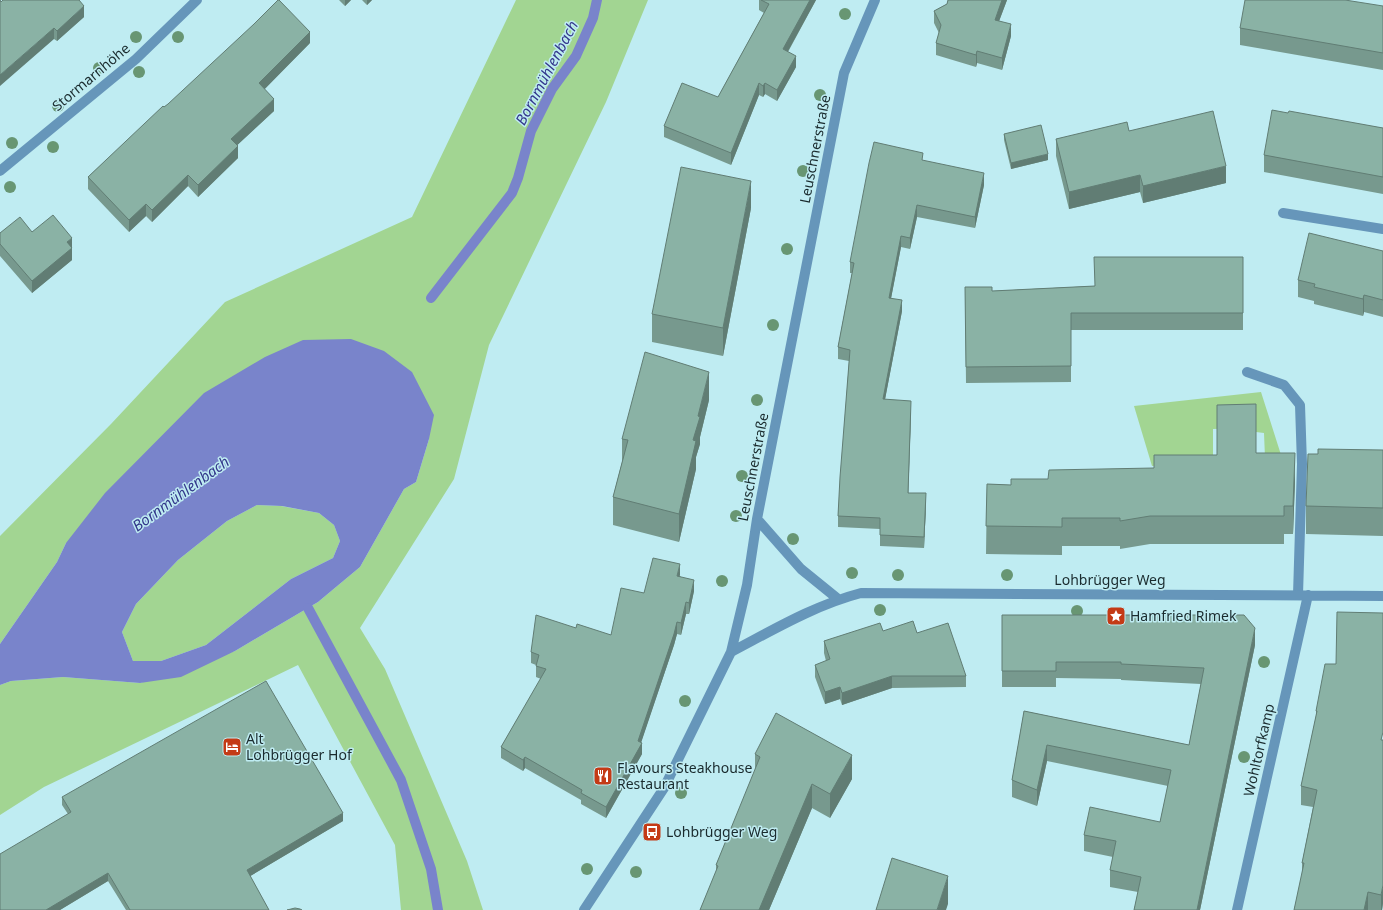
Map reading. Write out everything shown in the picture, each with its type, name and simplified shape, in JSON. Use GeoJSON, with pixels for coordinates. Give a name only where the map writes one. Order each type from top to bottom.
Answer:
{"type":"FeatureCollection","features":[{"type":"Feature","properties":{"kind":"street","name":"Stormarnhöhe"},"geometry":{"type":"LineString","coordinates":[[0,172],[136,59],[197,0]]}},
{"type":"Feature","properties":{"kind":"street","name":"Leuschnerstraße"},"geometry":{"type":"LineString","coordinates":[[584,910],[664,788],[731,652],[747,585],[757,519],[844,72],[875,0]]}},
{"type":"Feature","properties":{"kind":"street"},"geometry":{"type":"LineString","coordinates":[[1283,213],[1383,229]]}},
{"type":"Feature","properties":{"kind":"street","name":"Wohltorfkamp"},"geometry":{"type":"LineString","coordinates":[[1237,910],[1303,595],[1300,405],[1284,385],[1246,372]]}},
{"type":"Feature","properties":{"kind":"street"},"geometry":{"type":"LineString","coordinates":[[757,519],[801,569],[838,599]]}},
{"type":"Feature","properties":{"kind":"street","name":"Lohbrügger Weg"},"geometry":{"type":"LineString","coordinates":[[731,652],[802,615],[838,599],[861,593],[1383,596]]}},
{"type":"Feature","properties":{"kind":"green space"},"geometry":{"type":"Polygon","coordinates":[[[516,0],[648,0],[606,102],[489,345],[454,479],[360,628],[385,669],[467,861],[483,910],[401,910],[395,845],[298,665],[44,787],[0,815],[0,685],[11,681],[63,677],[140,683],[235,651],[318,602],[360,567],[404,489],[416,482],[429,439],[66,543],[57,562],[0,644],[0,536],[111,424],[225,302],[412,217],[516,0]]]}},
{"type":"Feature","properties":{"kind":"green space"},"geometry":{"type":"Polygon","coordinates":[[[1261,392],[1282,458],[1265,458],[1264,433],[1256,432],[1256,428],[1213,429],[1213,479],[1163,465],[1152,466],[1134,406],[1261,392]]]}},
{"type":"Feature","properties":{"kind":"green space"},"geometry":{"type":"Polygon","coordinates":[[[257,505],[281,506],[319,513],[334,525],[340,541],[333,558],[291,579],[206,645],[161,661],[133,661],[122,632],[136,604],[178,560],[227,521],[257,505]]]}},
{"type":"Feature","properties":{"kind":"water"},"geometry":{"type":"Polygon","coordinates":[[[351,339],[384,351],[412,372],[434,415],[429,439],[416,482],[404,489],[360,567],[318,602],[235,651],[181,677],[140,683],[63,677],[11,681],[0,685],[0,644],[57,562],[66,543],[105,493],[204,393],[265,357],[303,340],[351,339]],[[257,505],[227,521],[178,560],[136,604],[122,632],[133,661],[161,661],[206,645],[291,579],[333,558],[340,541],[334,525],[319,513],[282,506],[257,505]]]}},
{"type":"Feature","properties":{"kind":"building"},"geometry":{"type":"Polygon","coordinates":[[[0,0],[1,2],[3,0],[79,0],[84,6],[57,31],[54,28],[0,75],[0,0]]]}},
{"type":"Feature","properties":{"kind":"building"},"geometry":{"type":"Polygon","coordinates":[[[278,0],[310,32],[259,83],[274,99],[231,139],[238,146],[198,185],[188,175],[152,210],[146,204],[129,220],[88,177],[163,106],[164,107],[168,104],[254,24],[278,0]]]}},
{"type":"Feature","properties":{"kind":"building"},"geometry":{"type":"Polygon","coordinates":[[[761,0],[810,0],[783,49],[796,56],[777,90],[765,83],[763,86],[759,83],[731,153],[664,126],[682,83],[718,97],[769,4],[761,0]]]}},
{"type":"Feature","properties":{"kind":"building"},"geometry":{"type":"Polygon","coordinates":[[[948,0],[1002,0],[995,20],[1011,24],[1002,58],[977,51],[976,55],[936,43],[941,25],[934,11],[947,4],[948,0]]]}},
{"type":"Feature","properties":{"kind":"building"},"geometry":{"type":"Polygon","coordinates":[[[1245,0],[1345,0],[1383,6],[1383,53],[1240,28],[1245,0]]]}},
{"type":"Feature","properties":{"kind":"building"},"geometry":{"type":"Polygon","coordinates":[[[1272,110],[1288,113],[1289,111],[1383,128],[1383,177],[1264,155],[1272,110]]]}},
{"type":"Feature","properties":{"kind":"building"},"geometry":{"type":"Polygon","coordinates":[[[1213,111],[1226,166],[1143,186],[1140,175],[1069,192],[1056,139],[1127,122],[1129,131],[1213,111]]]}},
{"type":"Feature","properties":{"kind":"building"},"geometry":{"type":"Polygon","coordinates":[[[1041,125],[1048,154],[1011,163],[1004,134],[1041,125]]]}},
{"type":"Feature","properties":{"kind":"building"},"geometry":{"type":"Polygon","coordinates":[[[874,142],[923,153],[922,160],[984,173],[975,217],[917,205],[910,238],[901,236],[889,298],[902,300],[883,399],[911,401],[908,493],[926,493],[924,537],[880,535],[880,518],[838,516],[850,350],[838,347],[854,263],[850,262],[874,142]]]}},
{"type":"Feature","properties":{"kind":"building"},"geometry":{"type":"Polygon","coordinates":[[[681,167],[751,181],[723,328],[652,314],[681,167]]]}},
{"type":"Feature","properties":{"kind":"building"},"geometry":{"type":"Polygon","coordinates":[[[53,215],[72,238],[67,242],[72,248],[32,281],[0,244],[0,233],[20,217],[32,232],[53,215]]]}},
{"type":"Feature","properties":{"kind":"building"},"geometry":{"type":"Polygon","coordinates":[[[1309,233],[1383,251],[1383,300],[1364,295],[1363,299],[1314,287],[1315,284],[1298,280],[1309,233]]]}},
{"type":"Feature","properties":{"kind":"building"},"geometry":{"type":"Polygon","coordinates":[[[1094,257],[1243,257],[1243,313],[1071,313],[1071,366],[966,367],[965,287],[992,287],[992,291],[1095,286],[1094,257]]]}},
{"type":"Feature","properties":{"kind":"building"},"geometry":{"type":"Polygon","coordinates":[[[645,352],[709,372],[698,416],[700,417],[693,440],[696,441],[679,514],[613,497],[628,440],[622,439],[645,352]]]}},
{"type":"Feature","properties":{"kind":"building"},"geometry":{"type":"Polygon","coordinates":[[[1256,404],[1256,453],[1295,453],[1293,506],[1284,506],[1284,516],[1150,516],[1120,521],[1120,518],[1062,518],[1062,527],[986,526],[987,484],[1011,485],[1011,479],[1048,479],[1049,470],[1154,468],[1154,455],[1217,455],[1217,405],[1256,404]]]}},
{"type":"Feature","properties":{"kind":"building"},"geometry":{"type":"Polygon","coordinates":[[[1318,449],[1383,450],[1383,508],[1306,506],[1308,454],[1318,454],[1318,449]]]}},
{"type":"Feature","properties":{"kind":"building"},"geometry":{"type":"Polygon","coordinates":[[[653,558],[680,564],[677,576],[694,580],[689,603],[686,602],[681,623],[677,622],[638,741],[642,743],[606,807],[581,793],[582,790],[525,757],[523,760],[501,747],[546,669],[536,666],[539,655],[531,652],[536,615],[576,628],[577,624],[611,635],[621,588],[644,593],[653,558]]]}},
{"type":"Feature","properties":{"kind":"building"},"geometry":{"type":"Polygon","coordinates":[[[1337,612],[1383,613],[1383,732],[1381,740],[1383,740],[1383,885],[1381,895],[1368,892],[1364,910],[1294,910],[1317,790],[1301,786],[1317,711],[1325,664],[1336,664],[1337,612]]]}},
{"type":"Feature","properties":{"kind":"building"},"geometry":{"type":"Polygon","coordinates":[[[1002,615],[1244,615],[1255,628],[1197,910],[1134,910],[1141,877],[1110,870],[1116,841],[1084,835],[1090,807],[1160,822],[1171,770],[1047,745],[1037,790],[1012,780],[1024,711],[1189,745],[1204,668],[1121,664],[1121,662],[1056,662],[1056,671],[1002,671],[1002,615]]]}},
{"type":"Feature","properties":{"kind":"building"},"geometry":{"type":"Polygon","coordinates":[[[913,621],[917,633],[948,623],[966,676],[892,676],[842,693],[840,687],[825,692],[815,665],[830,659],[824,641],[880,623],[883,631],[913,621]]]}},
{"type":"Feature","properties":{"kind":"building","name":"Alt Lohbrügger Hof"},"geometry":{"type":"Polygon","coordinates":[[[266,681],[343,813],[247,870],[269,910],[130,910],[108,873],[46,910],[0,910],[0,854],[71,812],[62,797],[266,681]]]}},
{"type":"Feature","properties":{"kind":"building"},"geometry":{"type":"Polygon","coordinates":[[[776,713],[852,755],[830,794],[812,784],[759,910],[700,910],[718,866],[716,865],[760,757],[755,754],[776,713]]]}},
{"type":"Feature","properties":{"kind":"building"},"geometry":{"type":"Polygon","coordinates":[[[892,858],[948,876],[937,910],[876,910],[892,858]]]}},
{"type":"Feature","properties":{"kind":"building"},"geometry":{"type":"Polygon","coordinates":[[[295,908],[302,910],[287,910],[295,908]]]}},
{"type":"Feature","properties":{"kind":"waterway","name":"Bornmühlenbach"},"geometry":{"type":"LineString","coordinates":[[431,298],[512,193],[518,178],[531,131],[552,89],[576,56],[593,18],[597,0]]}},
{"type":"Feature","properties":{"kind":"waterway"},"geometry":{"type":"LineString","coordinates":[[308,608],[401,780],[431,869],[438,910]]}},
{"type":"Feature","properties":{"kind":"place","name":"Hamfried Rimek"},"geometry":{"type":"Point","coordinates":[1116,616]}},
{"type":"Feature","properties":{"kind":"place","name":"Alt Lohbrügger Hof"},"geometry":{"type":"Point","coordinates":[232,747]}},
{"type":"Feature","properties":{"kind":"place","name":"Flavours Steakhouse Restaurant"},"geometry":{"type":"Point","coordinates":[603,776]}},
{"type":"Feature","properties":{"kind":"place","name":"Lohbrügger Weg"},"geometry":{"type":"Point","coordinates":[652,832]}}]}
